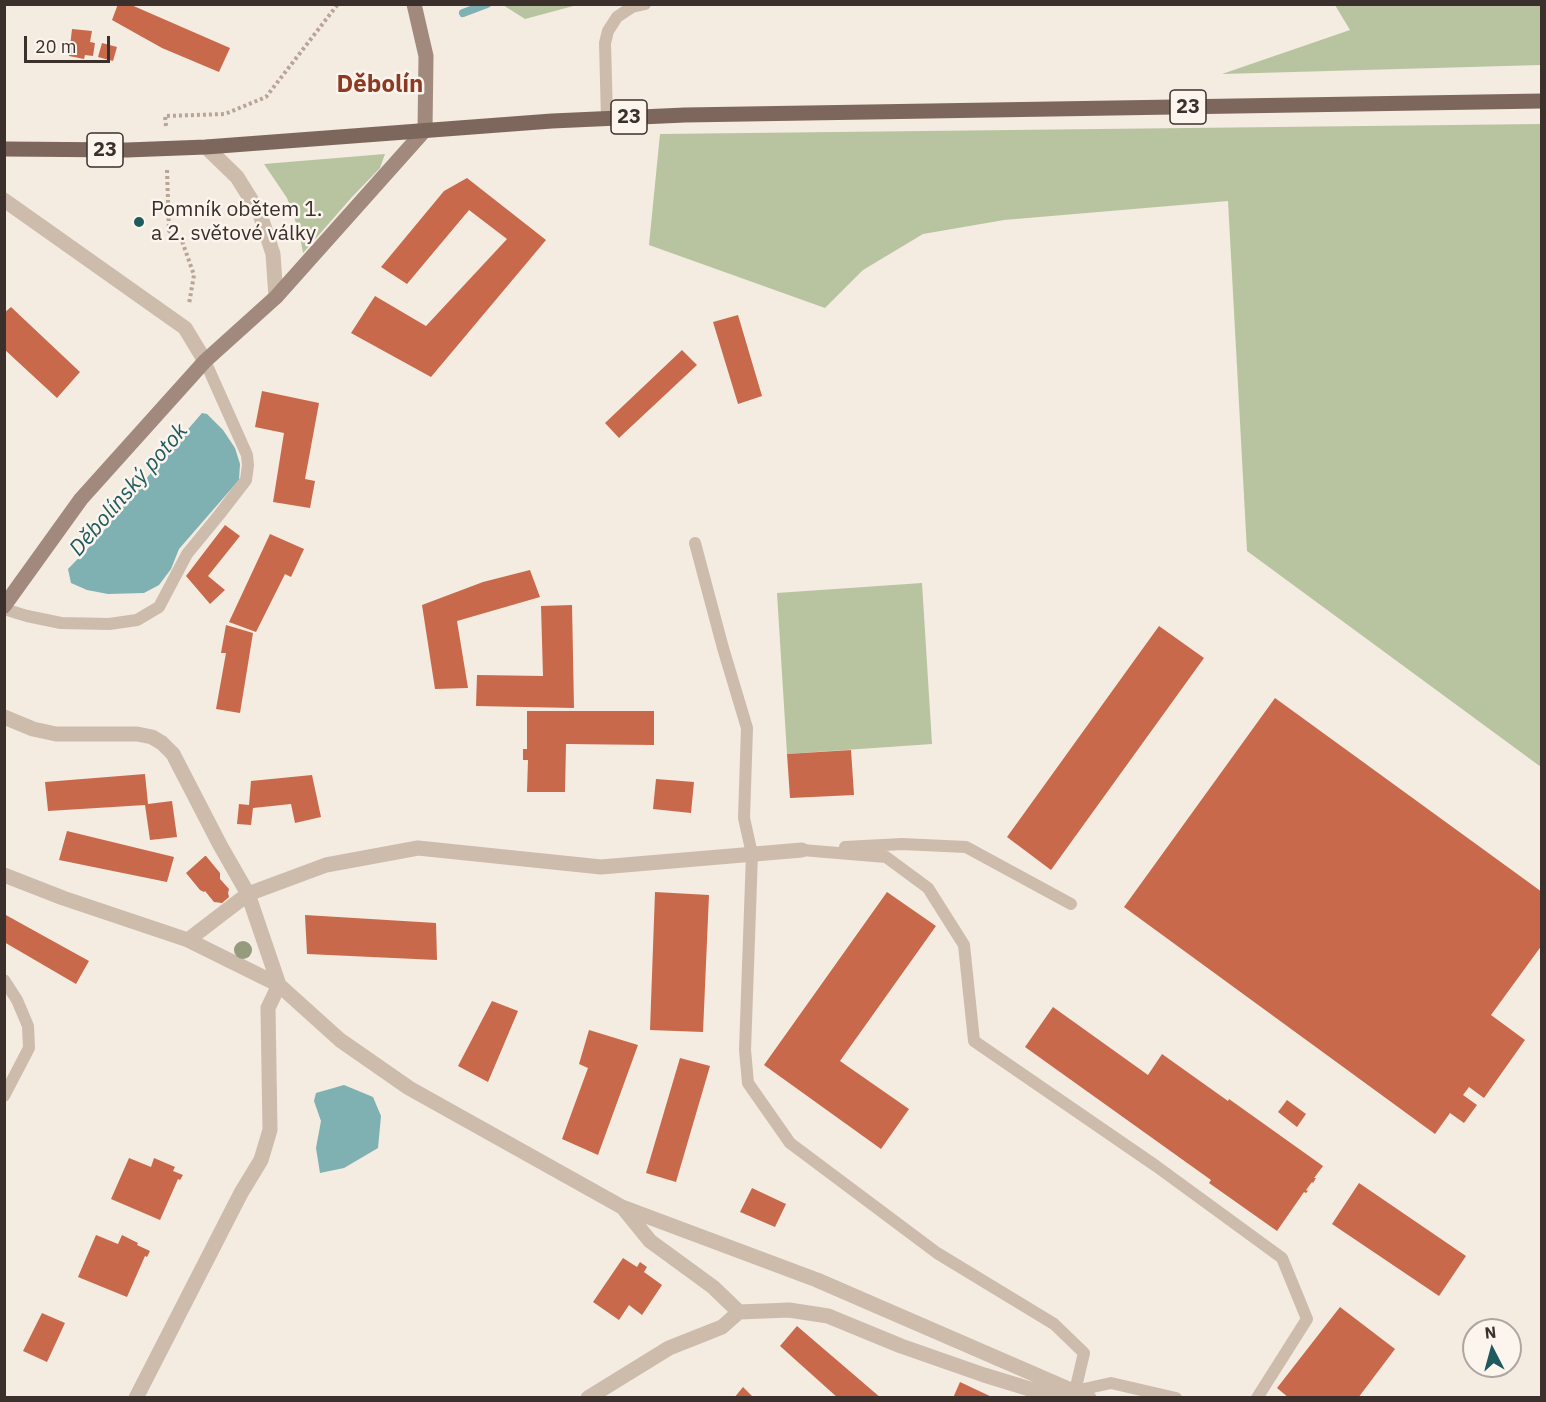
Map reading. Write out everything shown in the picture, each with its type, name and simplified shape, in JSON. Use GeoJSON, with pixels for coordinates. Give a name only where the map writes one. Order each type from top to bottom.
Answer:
{"type":"FeatureCollection","features":[{"type":"Feature","properties":{"kind":"main road","name":"23"},"geometry":{"type":"LineString","coordinates":[[4,149],[206,147],[552,121],[697,114],[1542,101]]}},
{"type":"Feature","properties":{"kind":"street"},"geometry":{"type":"LineString","coordinates":[[4,608],[81,499],[205,361],[276,297],[425,130],[426,56],[414,4]]}},
{"type":"Feature","properties":{"kind":"street"},"geometry":{"type":"LineString","coordinates":[[206,147],[237,177],[260,213],[273,254],[276,297]]}},
{"type":"Feature","properties":{"kind":"street"},"geometry":{"type":"LineString","coordinates":[[4,200],[186,328],[205,361]]}},
{"type":"Feature","properties":{"kind":"street"},"geometry":{"type":"LineString","coordinates":[[4,717],[33,729],[56,734],[137,734],[152,737],[162,743],[173,754],[248,894],[279,984],[268,1008],[270,1130],[261,1160],[241,1193],[136,1398]]}},
{"type":"Feature","properties":{"kind":"street"},"geometry":{"type":"LineString","coordinates":[[188,940],[248,894],[326,865],[418,848],[601,867],[802,850]]}},
{"type":"Feature","properties":{"kind":"street"},"geometry":{"type":"LineString","coordinates":[[4,874],[63,898],[188,940],[279,984],[340,1040],[409,1088],[622,1207],[817,1280],[1083,1395]]}},
{"type":"Feature","properties":{"kind":"street"},"geometry":{"type":"LineString","coordinates":[[622,1207],[650,1241],[713,1287],[739,1312]]}},
{"type":"Feature","properties":{"kind":"street"},"geometry":{"type":"LineString","coordinates":[[588,1398],[669,1348],[722,1327],[739,1312],[789,1310],[828,1316],[901,1346],[1043,1393],[1083,1395]]}},
{"type":"Feature","properties":{"kind":"lane"},"geometry":{"type":"LineString","coordinates":[[607,118],[605,43],[608,31],[617,17],[632,7],[645,4]]}},
{"type":"Feature","properties":{"kind":"lane"},"geometry":{"type":"LineString","coordinates":[[4,608],[27,616],[61,623],[109,624],[137,620],[159,607],[187,554],[246,480],[247,455],[205,361]]}},
{"type":"Feature","properties":{"kind":"lane"},"geometry":{"type":"LineString","coordinates":[[695,543],[747,728],[744,818],[752,854],[745,1050],[748,1083],[790,1143],[937,1253],[1054,1324],[1084,1353],[1083,1395],[1111,1383],[1176,1398]]}},
{"type":"Feature","properties":{"kind":"lane"},"geometry":{"type":"LineString","coordinates":[[802,850],[902,844],[966,847],[1071,904]]}},
{"type":"Feature","properties":{"kind":"lane"},"geometry":{"type":"LineString","coordinates":[[802,850],[886,857],[928,888],[964,945],[975,1041],[1156,1166],[1282,1258],[1307,1319],[1257,1398]]}},
{"type":"Feature","properties":{"kind":"lane"},"geometry":{"type":"LineString","coordinates":[[4,980],[17,1000],[28,1026],[29,1048],[4,1096]]}},
{"type":"Feature","properties":{"kind":"path"},"geometry":{"type":"LineString","coordinates":[[186,328],[194,275],[182,241],[169,231],[165,116],[225,114],[266,97],[338,4]]}},
{"type":"Feature","properties":{"kind":"green space"},"geometry":{"type":"Polygon","coordinates":[[[503,4],[577,5],[525,19],[503,4]]]}},
{"type":"Feature","properties":{"kind":"green space"},"geometry":{"type":"Polygon","coordinates":[[[1335,5],[1541,5],[1541,65],[1222,74],[1350,30],[1335,5]]]}},
{"type":"Feature","properties":{"kind":"green space"},"geometry":{"type":"Polygon","coordinates":[[[1541,124],[1541,767],[1247,551],[1228,201],[1004,220],[923,234],[863,270],[825,308],[649,245],[660,134],[1541,124]]]}},
{"type":"Feature","properties":{"kind":"green space"},"geometry":{"type":"Polygon","coordinates":[[[385,154],[380,168],[303,253],[299,231],[287,198],[264,164],[385,154]]]}},
{"type":"Feature","properties":{"kind":"green space"},"geometry":{"type":"Polygon","coordinates":[[[922,583],[932,744],[787,754],[777,593],[922,583]]]}},
{"type":"Feature","properties":{"kind":"water"},"geometry":{"type":"Polygon","coordinates":[[[202,413],[207,414],[223,430],[235,448],[240,464],[239,480],[179,549],[171,569],[159,585],[144,593],[108,594],[87,590],[71,583],[68,569],[96,540],[202,413]]]}},
{"type":"Feature","properties":{"kind":"water"},"geometry":{"type":"Polygon","coordinates":[[[344,1085],[373,1097],[381,1116],[378,1148],[344,1168],[320,1173],[316,1148],[321,1121],[314,1101],[316,1093],[344,1085]]]}},
{"type":"Feature","properties":{"kind":"building"},"geometry":{"type":"Polygon","coordinates":[[[118,4],[129,4],[230,48],[219,72],[162,48],[112,20],[118,4]]]}},
{"type":"Feature","properties":{"kind":"building"},"geometry":{"type":"Polygon","coordinates":[[[72,29],[92,31],[90,42],[95,43],[93,56],[85,55],[84,59],[69,56],[72,29]]]}},
{"type":"Feature","properties":{"kind":"building"},"geometry":{"type":"Polygon","coordinates":[[[102,43],[117,47],[113,61],[98,57],[102,43]]]}},
{"type":"Feature","properties":{"kind":"building"},"geometry":{"type":"Polygon","coordinates":[[[467,178],[546,240],[431,377],[351,333],[375,296],[426,326],[507,239],[469,210],[407,284],[381,267],[444,191],[467,178]]]}},
{"type":"Feature","properties":{"kind":"building"},"geometry":{"type":"Polygon","coordinates":[[[11,307],[80,372],[57,398],[4,349],[4,313],[11,307]]]}},
{"type":"Feature","properties":{"kind":"building"},"geometry":{"type":"Polygon","coordinates":[[[738,315],[762,396],[738,404],[713,322],[738,315]]]}},
{"type":"Feature","properties":{"kind":"building"},"geometry":{"type":"Polygon","coordinates":[[[682,350],[697,365],[619,438],[605,423],[682,350]]]}},
{"type":"Feature","properties":{"kind":"building"},"geometry":{"type":"Polygon","coordinates":[[[262,391],[319,403],[305,479],[315,481],[310,508],[273,502],[284,433],[255,427],[262,391]]]}},
{"type":"Feature","properties":{"kind":"building"},"geometry":{"type":"Polygon","coordinates":[[[225,525],[240,536],[208,576],[225,590],[210,604],[186,576],[225,525]]]}},
{"type":"Feature","properties":{"kind":"building"},"geometry":{"type":"Polygon","coordinates":[[[270,534],[304,549],[291,577],[285,574],[256,632],[229,622],[270,534]]]}},
{"type":"Feature","properties":{"kind":"building"},"geometry":{"type":"Polygon","coordinates":[[[530,570],[540,597],[457,621],[468,688],[435,689],[422,605],[483,582],[530,570]]]}},
{"type":"Feature","properties":{"kind":"building"},"geometry":{"type":"Polygon","coordinates":[[[572,605],[574,708],[476,706],[477,675],[543,676],[541,606],[572,605]]]}},
{"type":"Feature","properties":{"kind":"building"},"geometry":{"type":"Polygon","coordinates":[[[226,625],[253,633],[240,713],[216,709],[226,653],[221,653],[226,625]]]}},
{"type":"Feature","properties":{"kind":"building"},"geometry":{"type":"Polygon","coordinates":[[[1159,626],[1204,658],[1051,870],[1007,837],[1159,626]]]}},
{"type":"Feature","properties":{"kind":"building"},"geometry":{"type":"Polygon","coordinates":[[[1275,698],[1542,892],[1542,945],[1491,1015],[1525,1040],[1484,1098],[1469,1087],[1463,1095],[1477,1105],[1464,1123],[1450,1113],[1435,1134],[1124,907],[1275,698]]]}},
{"type":"Feature","properties":{"kind":"building"},"geometry":{"type":"Polygon","coordinates":[[[527,711],[654,711],[654,745],[566,744],[565,792],[527,792],[528,760],[523,760],[523,749],[527,749],[527,711]]]}},
{"type":"Feature","properties":{"kind":"building"},"geometry":{"type":"Polygon","coordinates":[[[851,750],[854,795],[790,798],[787,754],[851,750]]]}},
{"type":"Feature","properties":{"kind":"building"},"geometry":{"type":"Polygon","coordinates":[[[145,774],[148,804],[172,801],[177,837],[150,840],[145,805],[48,811],[45,782],[145,774]]]}},
{"type":"Feature","properties":{"kind":"building"},"geometry":{"type":"Polygon","coordinates":[[[312,775],[321,817],[295,823],[291,804],[253,808],[251,825],[237,824],[239,804],[249,805],[251,781],[312,775]]]}},
{"type":"Feature","properties":{"kind":"building"},"geometry":{"type":"Polygon","coordinates":[[[656,779],[694,782],[691,813],[653,809],[656,779]]]}},
{"type":"Feature","properties":{"kind":"building"},"geometry":{"type":"Polygon","coordinates":[[[67,831],[174,857],[167,882],[59,860],[67,831]]]}},
{"type":"Feature","properties":{"kind":"building"},"geometry":{"type":"Polygon","coordinates":[[[205,856],[220,873],[220,879],[229,889],[229,897],[222,903],[214,902],[186,873],[205,856]]]}},
{"type":"Feature","properties":{"kind":"building"},"geometry":{"type":"Polygon","coordinates":[[[655,892],[709,895],[703,1032],[650,1030],[655,892]]]}},
{"type":"Feature","properties":{"kind":"building"},"geometry":{"type":"Polygon","coordinates":[[[887,892],[936,926],[840,1061],[909,1109],[881,1149],[764,1065],[887,892]]]}},
{"type":"Feature","properties":{"kind":"building"},"geometry":{"type":"Polygon","coordinates":[[[4,914],[89,961],[76,984],[4,942],[4,914]]]}},
{"type":"Feature","properties":{"kind":"building"},"geometry":{"type":"Polygon","coordinates":[[[305,915],[436,923],[437,960],[307,954],[305,915]]]}},
{"type":"Feature","properties":{"kind":"building"},"geometry":{"type":"Polygon","coordinates":[[[492,1001],[518,1011],[488,1082],[458,1066],[492,1001]]]}},
{"type":"Feature","properties":{"kind":"building"},"geometry":{"type":"Polygon","coordinates":[[[1053,1007],[1148,1075],[1162,1054],[1323,1166],[1306,1190],[1308,1191],[1304,1192],[1277,1231],[1209,1183],[1211,1180],[1025,1047],[1053,1007]]]}},
{"type":"Feature","properties":{"kind":"building"},"geometry":{"type":"Polygon","coordinates":[[[589,1030],[638,1045],[598,1155],[562,1139],[588,1068],[579,1064],[589,1030]]]}},
{"type":"Feature","properties":{"kind":"building"},"geometry":{"type":"Polygon","coordinates":[[[680,1058],[710,1066],[676,1182],[646,1173],[680,1058]]]}},
{"type":"Feature","properties":{"kind":"building"},"geometry":{"type":"Polygon","coordinates":[[[1287,1100],[1306,1114],[1297,1127],[1278,1112],[1287,1100]]]}},
{"type":"Feature","properties":{"kind":"building"},"geometry":{"type":"Polygon","coordinates":[[[129,1158],[151,1167],[154,1158],[175,1167],[173,1171],[183,1175],[180,1180],[178,1179],[160,1220],[111,1199],[129,1158]]]}},
{"type":"Feature","properties":{"kind":"building"},"geometry":{"type":"Polygon","coordinates":[[[1359,1183],[1466,1256],[1439,1296],[1332,1224],[1359,1183]]]}},
{"type":"Feature","properties":{"kind":"building"},"geometry":{"type":"Polygon","coordinates":[[[752,1188],[786,1204],[775,1227],[740,1212],[752,1188]]]}},
{"type":"Feature","properties":{"kind":"building"},"geometry":{"type":"Polygon","coordinates":[[[96,1235],[118,1244],[122,1235],[150,1251],[147,1257],[145,1256],[127,1297],[78,1277],[96,1235]]]}},
{"type":"Feature","properties":{"kind":"building"},"geometry":{"type":"Polygon","coordinates":[[[623,1258],[637,1267],[640,1262],[647,1267],[644,1272],[662,1285],[642,1315],[629,1305],[619,1320],[593,1302],[623,1258]]]}},
{"type":"Feature","properties":{"kind":"building"},"geometry":{"type":"Polygon","coordinates":[[[1340,1307],[1395,1349],[1358,1398],[1289,1398],[1277,1388],[1340,1307]]]}},
{"type":"Feature","properties":{"kind":"building"},"geometry":{"type":"Polygon","coordinates":[[[42,1313],[65,1323],[47,1362],[23,1351],[42,1313]]]}},
{"type":"Feature","properties":{"kind":"building"},"geometry":{"type":"Polygon","coordinates":[[[797,1326],[881,1398],[838,1398],[780,1346],[797,1326]]]}},
{"type":"Feature","properties":{"kind":"building"},"geometry":{"type":"Polygon","coordinates":[[[960,1382],[994,1398],[953,1398],[960,1382]]]}},
{"type":"Feature","properties":{"kind":"building"},"geometry":{"type":"Polygon","coordinates":[[[743,1387],[754,1398],[734,1398],[743,1387]]]}},
{"type":"Feature","properties":{"kind":"waterway","name":"Děbolínský potok"},"geometry":{"type":"LineString","coordinates":[[463,13],[487,4]]}},
{"type":"Feature","properties":{"kind":"place","name":"Pomník obětem 1. a 2. světové války"},"geometry":{"type":"Point","coordinates":[139,222]}},
{"type":"Feature","properties":{"kind":"district","name":"Děbolín"},"geometry":{"type":"Point","coordinates":[380,85]}}]}
